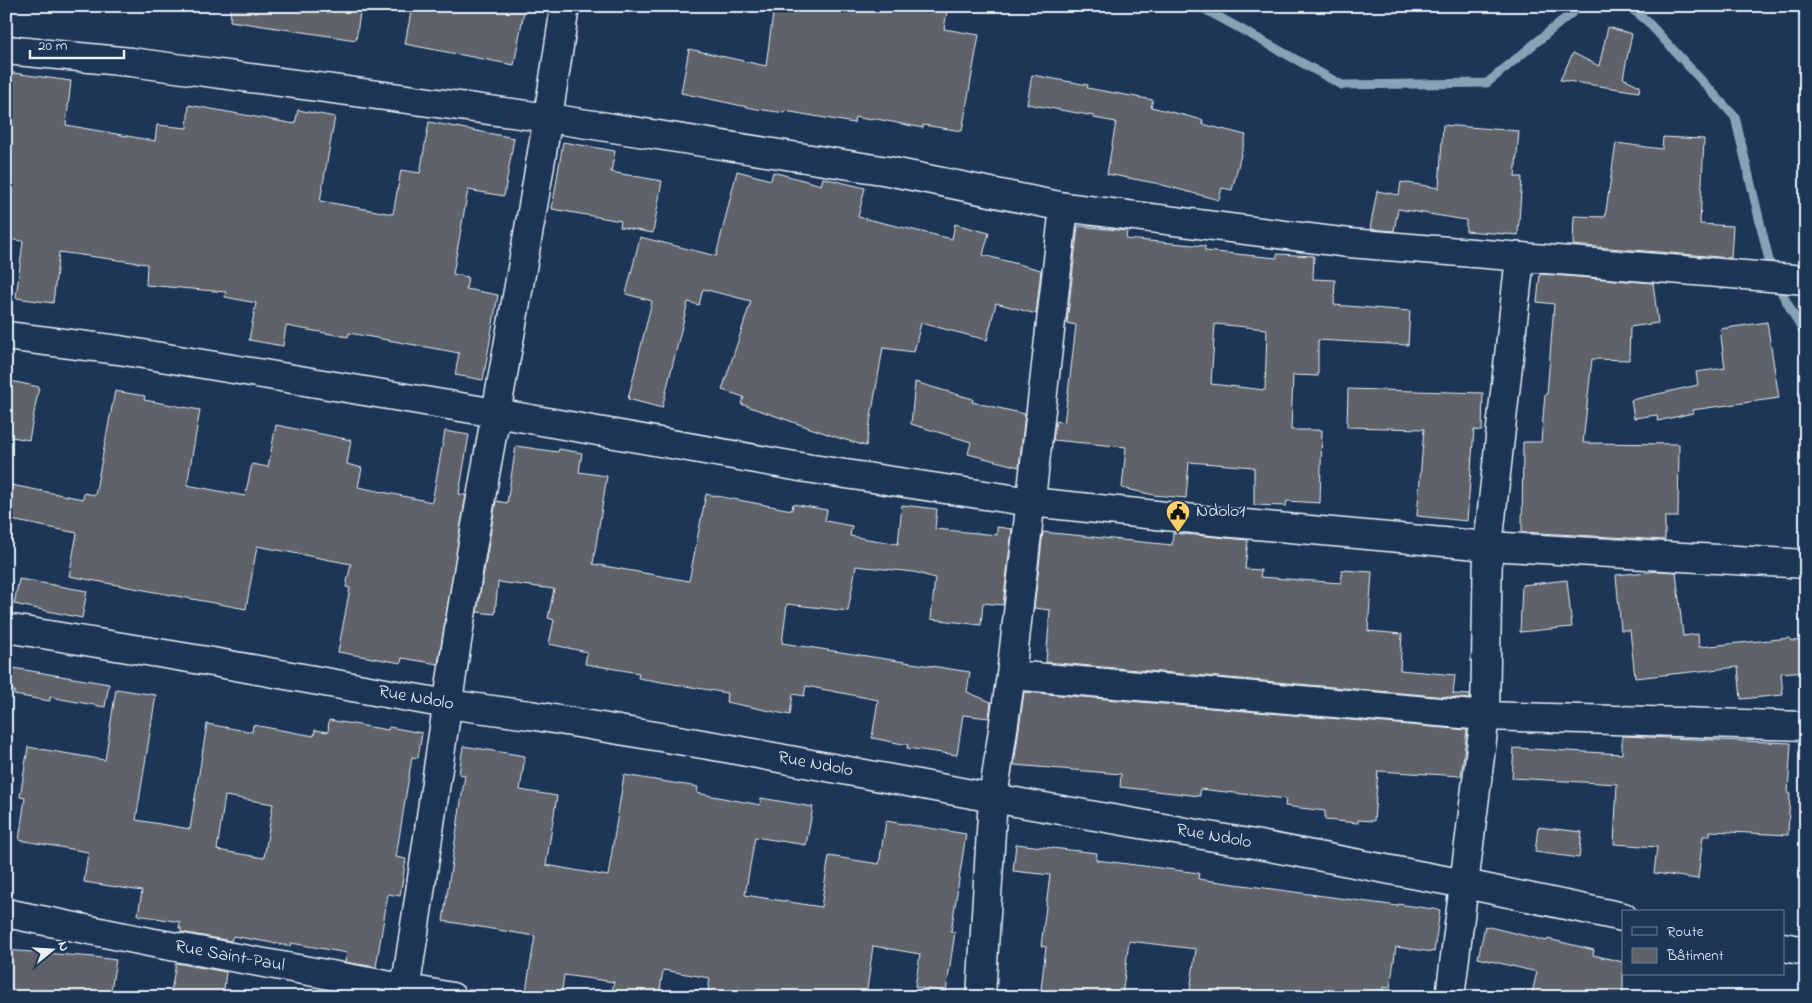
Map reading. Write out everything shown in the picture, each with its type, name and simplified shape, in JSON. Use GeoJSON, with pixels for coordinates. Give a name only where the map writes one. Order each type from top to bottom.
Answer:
{"type":"FeatureCollection","features":[{"type":"Feature","properties":{"kind":"street"},"geometry":{"type":"LineString","coordinates":[[405,992],[447,704],[496,413],[549,118],[565,6]]}},
{"type":"Feature","properties":{"kind":"street"},"geometry":{"type":"LineString","coordinates":[[6,50],[131,62],[549,118],[888,171],[1064,207],[1349,243],[1806,280]]}},
{"type":"Feature","properties":{"kind":"street"},"geometry":{"type":"LineString","coordinates":[[981,997],[993,798],[1011,675],[1064,207]]}},
{"type":"Feature","properties":{"kind":"street"},"geometry":{"type":"LineString","coordinates":[[1450,997],[1485,716],[1488,546],[1520,257]]}},
{"type":"Feature","properties":{"kind":"street"},"geometry":{"type":"LineString","coordinates":[[6,336],[128,352],[496,413],[806,468],[1031,502],[1233,523],[1488,546],[1806,564]]}},
{"type":"Feature","properties":{"kind":"street","name":"Rue Ndolo"},"geometry":{"type":"LineString","coordinates":[[6,628],[208,661],[447,704],[530,715],[720,747],[1244,842],[1622,916]]}},
{"type":"Feature","properties":{"kind":"street"},"geometry":{"type":"LineString","coordinates":[[1011,675],[1485,716],[1806,726]]}},
{"type":"Feature","properties":{"kind":"street","name":"Rue Saint-Paul"},"geometry":{"type":"LineString","coordinates":[[6,913],[405,992],[452,997]]}},
{"type":"Feature","properties":{"kind":"street"},"geometry":{"type":"LineString","coordinates":[[1784,947],[1806,951]]}},
{"type":"Feature","properties":{"kind":"building"},"geometry":{"type":"Polygon","coordinates":[[[231,6],[361,6],[356,40],[230,21],[231,6]]]}},
{"type":"Feature","properties":{"kind":"building"},"geometry":{"type":"Polygon","coordinates":[[[412,6],[525,6],[514,65],[405,44],[412,6]]]}},
{"type":"Feature","properties":{"kind":"building"},"geometry":{"type":"Polygon","coordinates":[[[774,6],[948,6],[944,29],[979,35],[962,131],[923,125],[923,128],[871,118],[871,120],[855,117],[854,123],[785,111],[785,113],[757,109],[681,93],[689,49],[766,66],[774,6]]]}},
{"type":"Feature","properties":{"kind":"building"},"geometry":{"type":"Polygon","coordinates":[[[1608,27],[1632,34],[1623,78],[1640,86],[1639,92],[1560,80],[1573,53],[1599,66],[1608,27]]]}},
{"type":"Feature","properties":{"kind":"building"},"geometry":{"type":"Polygon","coordinates":[[[6,72],[71,81],[66,125],[155,141],[157,125],[187,128],[189,105],[295,124],[298,110],[335,117],[320,201],[393,214],[401,170],[420,173],[429,122],[514,138],[504,196],[468,190],[453,274],[468,277],[466,289],[498,295],[483,380],[455,375],[459,353],[349,333],[348,337],[286,326],[283,346],[249,340],[256,303],[225,297],[226,292],[146,285],[147,264],[59,252],[53,303],[16,298],[23,241],[6,239],[6,72]]]}},
{"type":"Feature","properties":{"kind":"building"},"geometry":{"type":"Polygon","coordinates":[[[1032,75],[1088,85],[1087,88],[1153,100],[1151,107],[1203,120],[1202,124],[1246,135],[1232,190],[1222,188],[1219,200],[1155,183],[1107,174],[1116,122],[1094,118],[1094,116],[1027,104],[1032,75]]]}},
{"type":"Feature","properties":{"kind":"building"},"geometry":{"type":"Polygon","coordinates":[[[1443,125],[1519,131],[1515,177],[1522,177],[1518,235],[1466,231],[1466,220],[1398,209],[1394,231],[1370,229],[1377,191],[1399,195],[1401,182],[1439,188],[1443,125]]]}},
{"type":"Feature","properties":{"kind":"building"},"geometry":{"type":"Polygon","coordinates":[[[1663,137],[1704,139],[1700,224],[1733,226],[1731,258],[1573,245],[1574,216],[1605,217],[1616,143],[1662,149],[1663,137]]]}},
{"type":"Feature","properties":{"kind":"building"},"geometry":{"type":"Polygon","coordinates":[[[563,142],[615,151],[611,172],[662,181],[653,233],[620,227],[621,221],[552,209],[563,142]]]}},
{"type":"Feature","properties":{"kind":"building"},"geometry":{"type":"Polygon","coordinates":[[[737,171],[771,180],[773,172],[821,185],[823,178],[865,188],[858,217],[952,239],[955,224],[989,233],[983,255],[1041,270],[1036,314],[996,303],[987,340],[921,323],[914,352],[883,348],[866,446],[741,404],[744,397],[722,390],[751,301],[703,289],[699,305],[688,302],[662,408],[628,399],[652,301],[626,294],[640,237],[716,256],[737,171]]]}},
{"type":"Feature","properties":{"kind":"building"},"geometry":{"type":"Polygon","coordinates":[[[1078,226],[1127,231],[1126,239],[1205,246],[1205,251],[1277,258],[1277,254],[1314,256],[1313,279],[1335,280],[1334,305],[1410,311],[1408,345],[1318,340],[1318,376],[1293,375],[1291,430],[1322,430],[1320,503],[1287,501],[1286,506],[1254,505],[1254,467],[1189,462],[1186,498],[1154,495],[1122,488],[1126,447],[1053,440],[1056,421],[1064,423],[1070,377],[1076,325],[1067,323],[1078,226]],[[1215,324],[1211,384],[1265,390],[1267,329],[1215,324]]]}},
{"type":"Feature","properties":{"kind":"building"},"geometry":{"type":"Polygon","coordinates":[[[1540,274],[1653,283],[1658,323],[1630,327],[1629,360],[1592,359],[1583,443],[1679,444],[1678,517],[1665,517],[1665,540],[1522,532],[1523,442],[1541,442],[1554,304],[1537,302],[1540,274]]]}},
{"type":"Feature","properties":{"kind":"building"},"geometry":{"type":"Polygon","coordinates":[[[1767,322],[1779,398],[1692,410],[1693,413],[1658,421],[1657,415],[1634,418],[1631,400],[1698,385],[1696,372],[1725,368],[1720,329],[1767,322]]]}},
{"type":"Feature","properties":{"kind":"building"},"geometry":{"type":"Polygon","coordinates":[[[6,380],[39,387],[29,440],[6,436],[6,380]]]}},
{"type":"Feature","properties":{"kind":"building"},"geometry":{"type":"Polygon","coordinates":[[[915,382],[973,399],[972,402],[1025,414],[1019,467],[968,454],[971,442],[911,424],[915,382]]]}},
{"type":"Feature","properties":{"kind":"building"},"geometry":{"type":"Polygon","coordinates":[[[1348,389],[1483,393],[1482,431],[1474,430],[1467,521],[1417,516],[1424,429],[1347,427],[1348,389]]]}},
{"type":"Feature","properties":{"kind":"building"},"geometry":{"type":"Polygon","coordinates":[[[115,391],[145,396],[144,400],[200,410],[187,485],[245,496],[252,464],[268,467],[276,425],[351,440],[347,464],[362,468],[358,487],[432,502],[445,431],[469,435],[459,494],[466,495],[438,664],[402,658],[401,663],[338,652],[350,588],[346,587],[351,564],[257,546],[246,609],[69,576],[77,533],[6,519],[6,484],[83,499],[84,493],[95,495],[115,391]]]}},
{"type":"Feature","properties":{"kind":"building"},"geometry":{"type":"Polygon","coordinates":[[[516,446],[558,452],[559,449],[582,453],[579,472],[607,476],[593,564],[689,581],[706,494],[792,510],[793,504],[827,510],[825,521],[852,526],[850,536],[898,544],[902,505],[937,509],[935,529],[997,535],[997,527],[1012,529],[1003,605],[983,603],[981,625],[931,619],[935,578],[914,572],[856,566],[848,611],[787,604],[782,643],[970,672],[967,692],[991,702],[989,718],[963,715],[957,755],[907,748],[908,745],[872,738],[878,700],[806,686],[804,696],[793,694],[790,715],[726,702],[727,693],[638,678],[639,673],[585,664],[587,652],[549,644],[554,620],[548,618],[554,589],[498,582],[495,614],[477,612],[496,501],[507,503],[516,446]]]}},
{"type":"Feature","properties":{"kind":"building"},"geometry":{"type":"Polygon","coordinates":[[[1043,532],[1172,545],[1173,533],[1248,540],[1245,569],[1261,570],[1260,577],[1341,583],[1342,570],[1372,572],[1368,631],[1402,634],[1400,670],[1455,675],[1453,694],[1470,695],[1470,699],[1046,662],[1050,610],[1034,608],[1043,532]]]}},
{"type":"Feature","properties":{"kind":"building"},"geometry":{"type":"Polygon","coordinates":[[[1659,571],[1676,572],[1683,636],[1698,634],[1699,647],[1790,638],[1791,641],[1806,640],[1806,671],[1781,673],[1783,695],[1741,699],[1738,667],[1635,678],[1630,630],[1621,630],[1616,575],[1659,571]]]}},
{"type":"Feature","properties":{"kind":"building"},"geometry":{"type":"Polygon","coordinates":[[[19,579],[87,591],[82,618],[14,604],[19,579]]]}},
{"type":"Feature","properties":{"kind":"building"},"geometry":{"type":"Polygon","coordinates":[[[1567,580],[1572,627],[1520,632],[1522,585],[1567,580]]]}},
{"type":"Feature","properties":{"kind":"building"},"geometry":{"type":"Polygon","coordinates":[[[7,667],[109,684],[105,707],[50,697],[50,701],[14,695],[15,691],[6,690],[7,667]]]}},
{"type":"Feature","properties":{"kind":"building"},"geometry":{"type":"Polygon","coordinates":[[[116,689],[156,695],[136,820],[190,829],[207,724],[252,732],[253,725],[314,736],[315,730],[328,732],[329,720],[388,730],[389,727],[422,733],[418,758],[412,757],[396,857],[406,859],[400,896],[388,894],[376,967],[345,962],[347,953],[291,943],[290,946],[233,936],[231,941],[181,932],[181,928],[179,928],[180,922],[138,915],[142,891],[84,882],[88,852],[19,840],[25,798],[20,797],[28,747],[105,760],[116,689]],[[225,796],[217,850],[264,858],[273,804],[225,796]]]}},
{"type":"Feature","properties":{"kind":"building"},"geometry":{"type":"Polygon","coordinates":[[[1024,692],[1467,730],[1461,776],[1378,771],[1374,821],[1358,820],[1358,823],[1325,820],[1325,811],[1285,806],[1286,799],[1200,789],[1200,796],[1120,787],[1121,774],[1014,765],[1024,692]]]}},
{"type":"Feature","properties":{"kind":"building"},"geometry":{"type":"Polygon","coordinates":[[[1622,736],[1791,743],[1788,835],[1710,831],[1710,836],[1703,836],[1698,879],[1654,873],[1657,847],[1614,844],[1617,784],[1512,778],[1514,748],[1622,754],[1622,736]]]}},
{"type":"Feature","properties":{"kind":"building"},"geometry":{"type":"Polygon","coordinates":[[[463,746],[525,756],[520,790],[557,796],[546,865],[608,876],[624,775],[698,787],[697,793],[760,805],[761,798],[813,807],[806,845],[755,837],[745,895],[821,907],[829,856],[879,864],[886,821],[966,834],[951,932],[955,932],[946,992],[915,987],[920,954],[873,946],[866,997],[707,997],[710,978],[663,970],[659,997],[611,997],[614,982],[564,975],[561,997],[525,997],[535,936],[443,921],[465,775],[459,774],[463,746]]]}},
{"type":"Feature","properties":{"kind":"building"},"geometry":{"type":"Polygon","coordinates":[[[1538,827],[1582,832],[1579,858],[1535,852],[1538,827]]]}},
{"type":"Feature","properties":{"kind":"building"},"geometry":{"type":"Polygon","coordinates":[[[1016,844],[1097,853],[1096,860],[1199,873],[1198,879],[1440,910],[1434,952],[1396,947],[1390,988],[1383,987],[1382,997],[1189,997],[1196,949],[1129,941],[1122,997],[1040,997],[1046,947],[1041,946],[1050,875],[1013,871],[1016,844]]]}},
{"type":"Feature","properties":{"kind":"building"},"geometry":{"type":"Polygon","coordinates":[[[1485,926],[1594,950],[1593,955],[1622,962],[1623,997],[1531,997],[1537,972],[1478,958],[1485,926]]]}},
{"type":"Feature","properties":{"kind":"building"},"geometry":{"type":"Polygon","coordinates":[[[6,950],[116,960],[110,997],[6,997],[6,950]]]}},
{"type":"Feature","properties":{"kind":"building"},"geometry":{"type":"Polygon","coordinates":[[[176,963],[226,972],[223,997],[170,997],[176,963]]]}},
{"type":"Feature","properties":{"kind":"building"},"geometry":{"type":"Polygon","coordinates":[[[340,993],[363,997],[339,997],[340,993]]]}},
{"type":"Feature","properties":{"kind":"waterway"},"geometry":{"type":"LineString","coordinates":[[1199,6],[1342,85],[1487,83],[1580,6]]}},
{"type":"Feature","properties":{"kind":"waterway"},"geometry":{"type":"LineString","coordinates":[[1628,6],[1646,20],[1735,117],[1773,277],[1806,337]]}},
{"type":"Feature","properties":{"kind":"place","name":"Ndolo1"},"geometry":{"type":"Point","coordinates":[1178,533]}}]}
